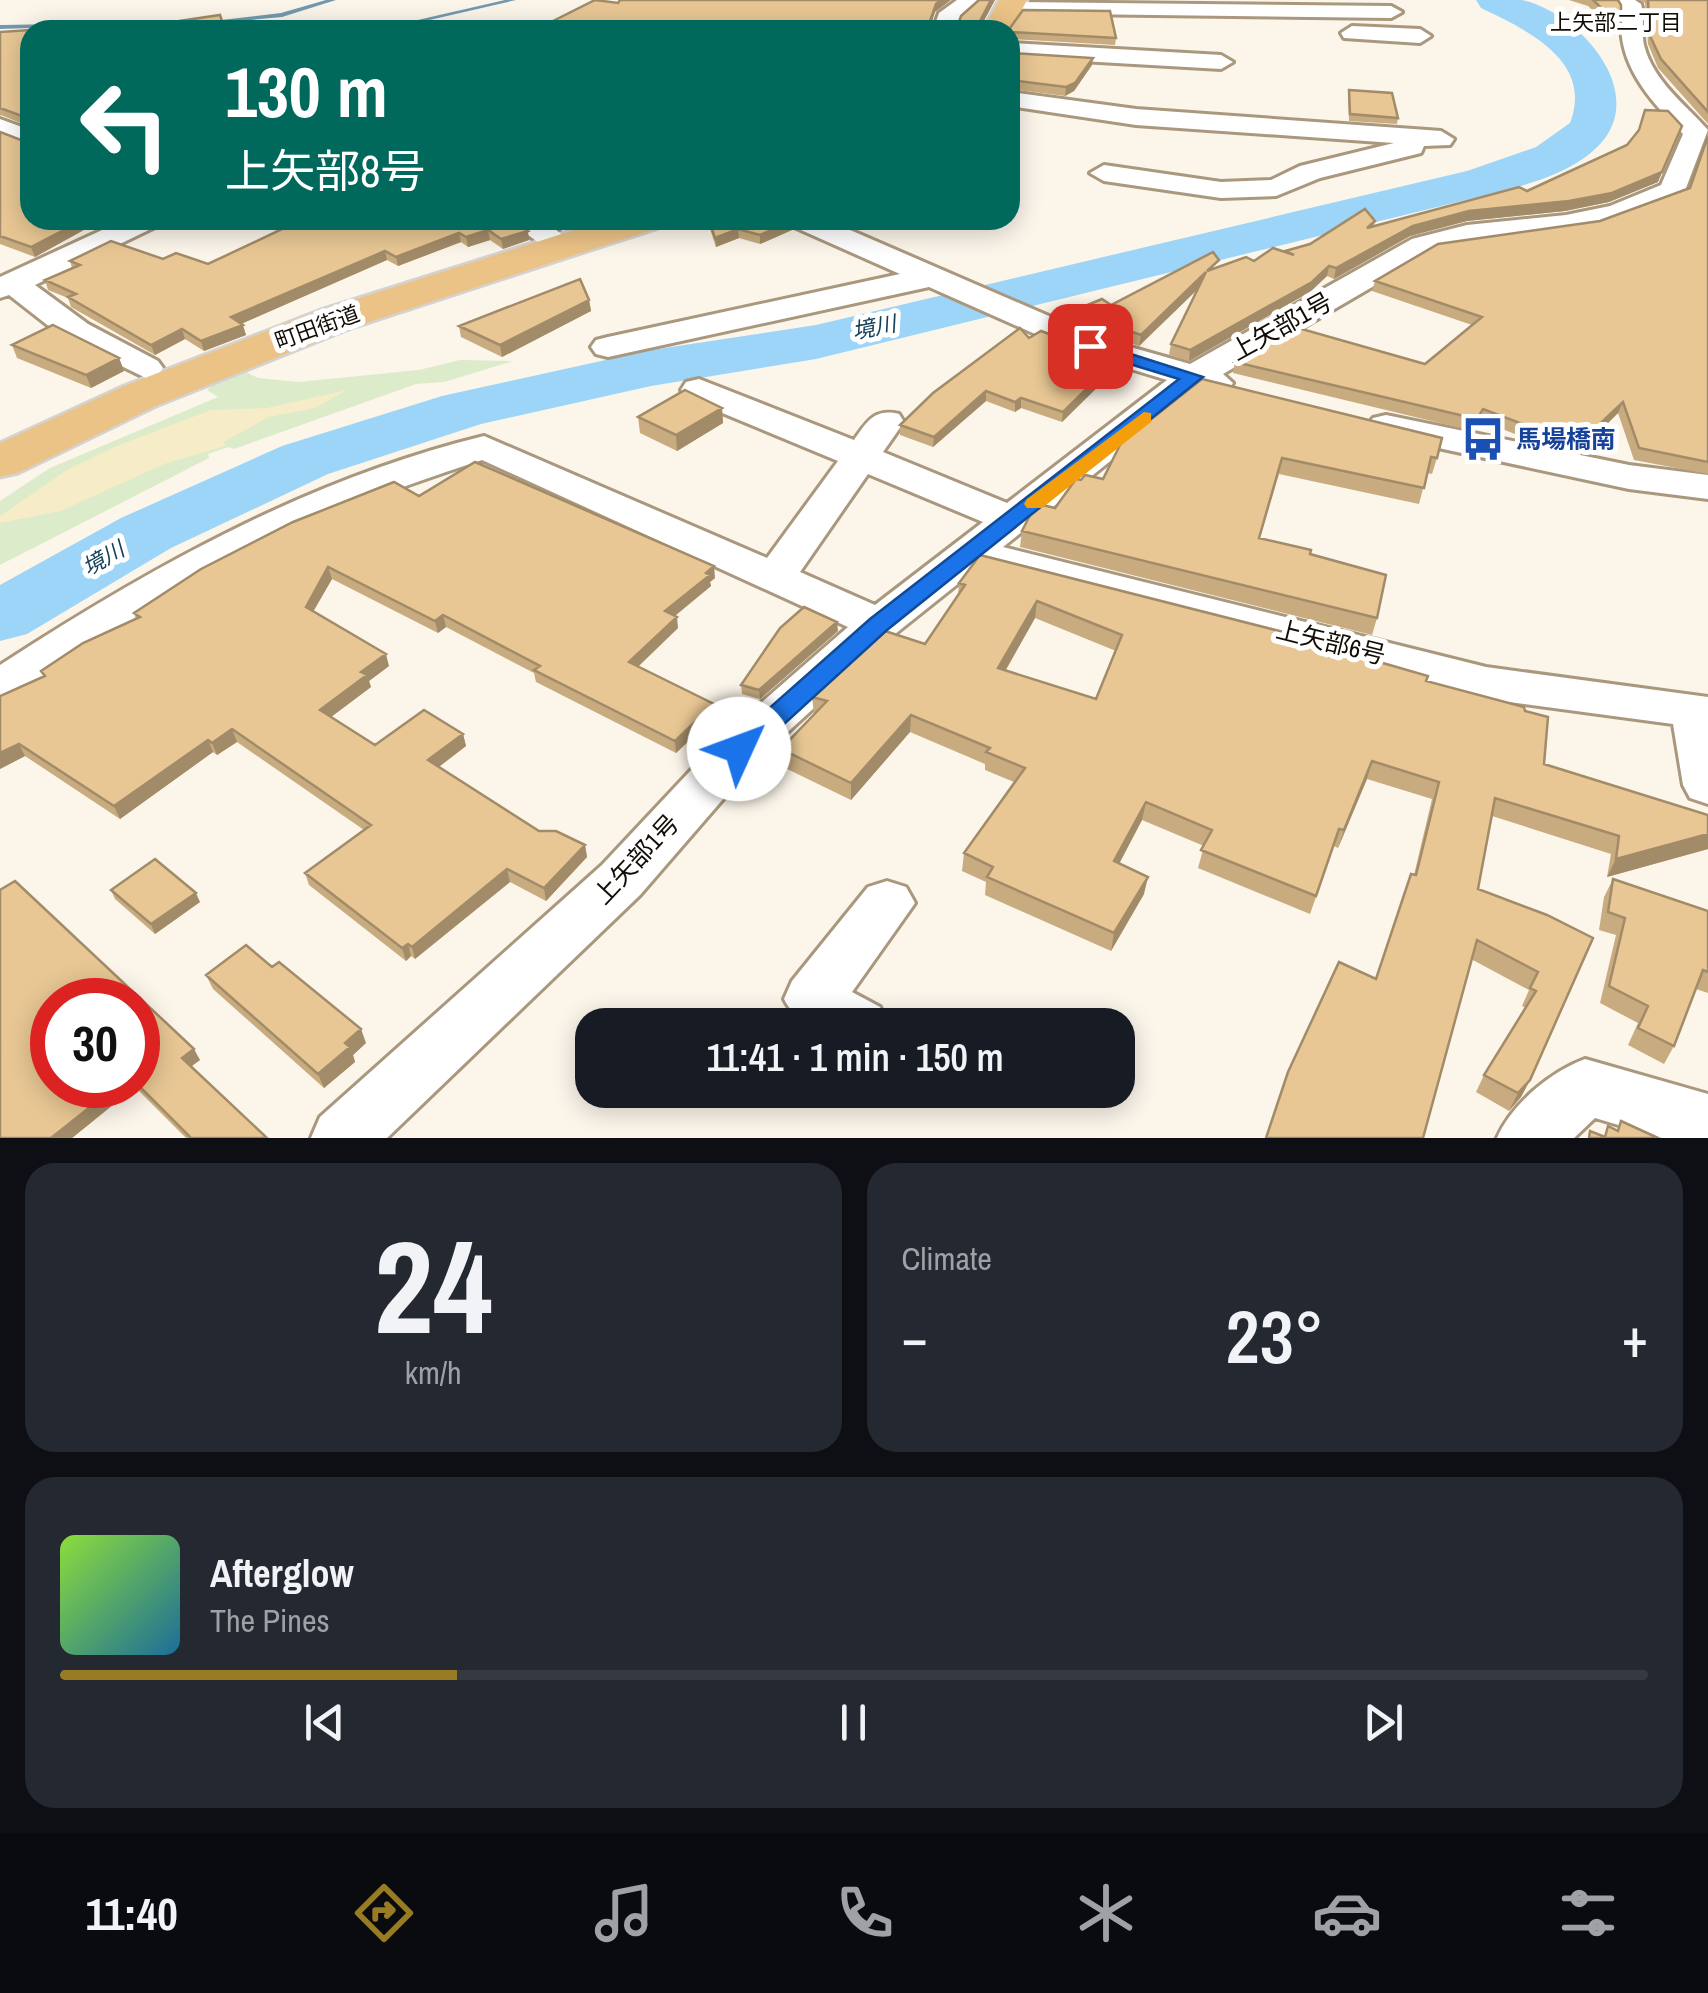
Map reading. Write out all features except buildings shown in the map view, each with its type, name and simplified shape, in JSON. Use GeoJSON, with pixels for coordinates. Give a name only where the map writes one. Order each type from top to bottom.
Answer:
{"type":"FeatureCollection","features":[{"type":"Feature","properties":{"kind":"main road","name":"町田街道"},"geometry":{"type":"LineString","coordinates":[[0,462],[140,396],[336,318],[613,230]]}},
{"type":"Feature","properties":{"kind":"street"},"geometry":{"type":"LineString","coordinates":[[946,20],[970,0]]}},
{"type":"Feature","properties":{"kind":"street","name":"上矢部1号"},"geometry":{"type":"LineString","coordinates":[[343,1138],[621,880],[739,749],[879,624],[1194,377],[1423,246],[1467,234],[1566,224],[1618,213],[1673,190],[1702,134],[1642,72],[1630,20],[1632,9],[1622,0]]}},
{"type":"Feature","properties":{"kind":"street"},"geometry":{"type":"LineString","coordinates":[[1360,12],[1375,34]]}},
{"type":"Feature","properties":{"kind":"street"},"geometry":{"type":"LineString","coordinates":[[1006,13],[1391,12]]}},
{"type":"Feature","properties":{"kind":"street"},"geometry":{"type":"LineString","coordinates":[[1281,29],[1420,36]]}},
{"type":"Feature","properties":{"kind":"street"},"geometry":{"type":"LineString","coordinates":[[1020,51],[1221,62]]}},
{"type":"Feature","properties":{"kind":"street"},"geometry":{"type":"LineString","coordinates":[[1020,100],[1136,117],[1441,139],[1310,172],[1276,188],[1221,190],[1104,172]]}},
{"type":"Feature","properties":{"kind":"street"},"geometry":{"type":"LineString","coordinates":[[7,285],[125,230]]}},
{"type":"Feature","properties":{"kind":"street"},"geometry":{"type":"LineString","coordinates":[[538,230],[562,246]]}},
{"type":"Feature","properties":{"kind":"street"},"geometry":{"type":"LineString","coordinates":[[826,230],[1090,346],[1240,391]]}},
{"type":"Feature","properties":{"kind":"street"},"geometry":{"type":"LineString","coordinates":[[608,347],[941,279]]}},
{"type":"Feature","properties":{"kind":"street"},"geometry":{"type":"LineString","coordinates":[[7,285],[75,334],[146,368]]}},
{"type":"Feature","properties":{"kind":"street"},"geometry":{"type":"LineString","coordinates":[[699,390],[1012,520]]}},
{"type":"Feature","properties":{"kind":"street"},"geometry":{"type":"LineString","coordinates":[[1350,418],[1629,477],[1708,487]]}},
{"type":"Feature","properties":{"kind":"street"},"geometry":{"type":"LineString","coordinates":[[772,579],[886,422]]}},
{"type":"Feature","properties":{"kind":"street"},"geometry":{"type":"LineString","coordinates":[[0,687],[89,627],[242,541],[381,480],[484,447],[879,624]]}},
{"type":"Feature","properties":{"kind":"street","name":"上矢部6号"},"geometry":{"type":"LineString","coordinates":[[972,552],[1486,683],[1695,710],[1708,784]]}},
{"type":"Feature","properties":{"kind":"street"},"geometry":{"type":"LineString","coordinates":[[830,1008],[813,998],[887,903]]}},
{"type":"Feature","properties":{"kind":"street"},"geometry":{"type":"LineString","coordinates":[[1530,1138],[1586,1087],[1708,1123]]}},
{"type":"Feature","properties":{"kind":"green space"},"geometry":{"type":"Polygon","coordinates":[[[460,360],[513,361],[444,382],[416,384],[234,449],[228,447],[208,454],[209,458],[0,565],[0,501],[50,468],[218,397],[207,390],[217,381],[244,371],[258,378],[299,382],[419,370],[460,360]]]}},
{"type":"Feature","properties":{"kind":"sand"},"geometry":{"type":"Polygon","coordinates":[[[347,390],[315,408],[269,417],[224,442],[225,446],[164,464],[61,511],[0,523],[0,516],[67,470],[114,447],[211,410],[267,408],[347,390]]]}},
{"type":"Feature","properties":{"kind":"waterway"},"geometry":{"type":"LineString","coordinates":[[228,20],[282,15],[333,0]]}},
{"type":"Feature","properties":{"kind":"waterway"},"geometry":{"type":"LineString","coordinates":[[422,20],[513,0]]}},
{"type":"Feature","properties":{"kind":"waterway","name":"境川"},"geometry":{"type":"LineString","coordinates":[[0,617],[146,533],[305,460],[464,409],[651,368],[816,342],[1482,182],[1538,163],[1578,141],[1590,128],[1597,105],[1593,78],[1585,62],[1559,36],[1494,0]]}},
{"type":"Feature","properties":{"kind":"waterway"},"geometry":{"type":"LineString","coordinates":[[0,27],[20,26]]}},
{"type":"Feature","properties":{"kind":"slow traffic"},"geometry":{"type":"LineString","coordinates":[[1035,504],[1144,418]]}},
{"type":"Feature","properties":{"kind":"place","name":"馬場橋南"},"geometry":{"type":"Point","coordinates":[1483,439]}},
{"type":"Feature","properties":{"kind":"district","name":"上矢部二丁目"},"geometry":{"type":"Point","coordinates":[1616,22]}},
{"type":"Feature","properties":{"kind":"route"},"geometry":{"type":"LineString","coordinates":[[739,749],[879,624],[1194,377],[1090,346]]}}]}
